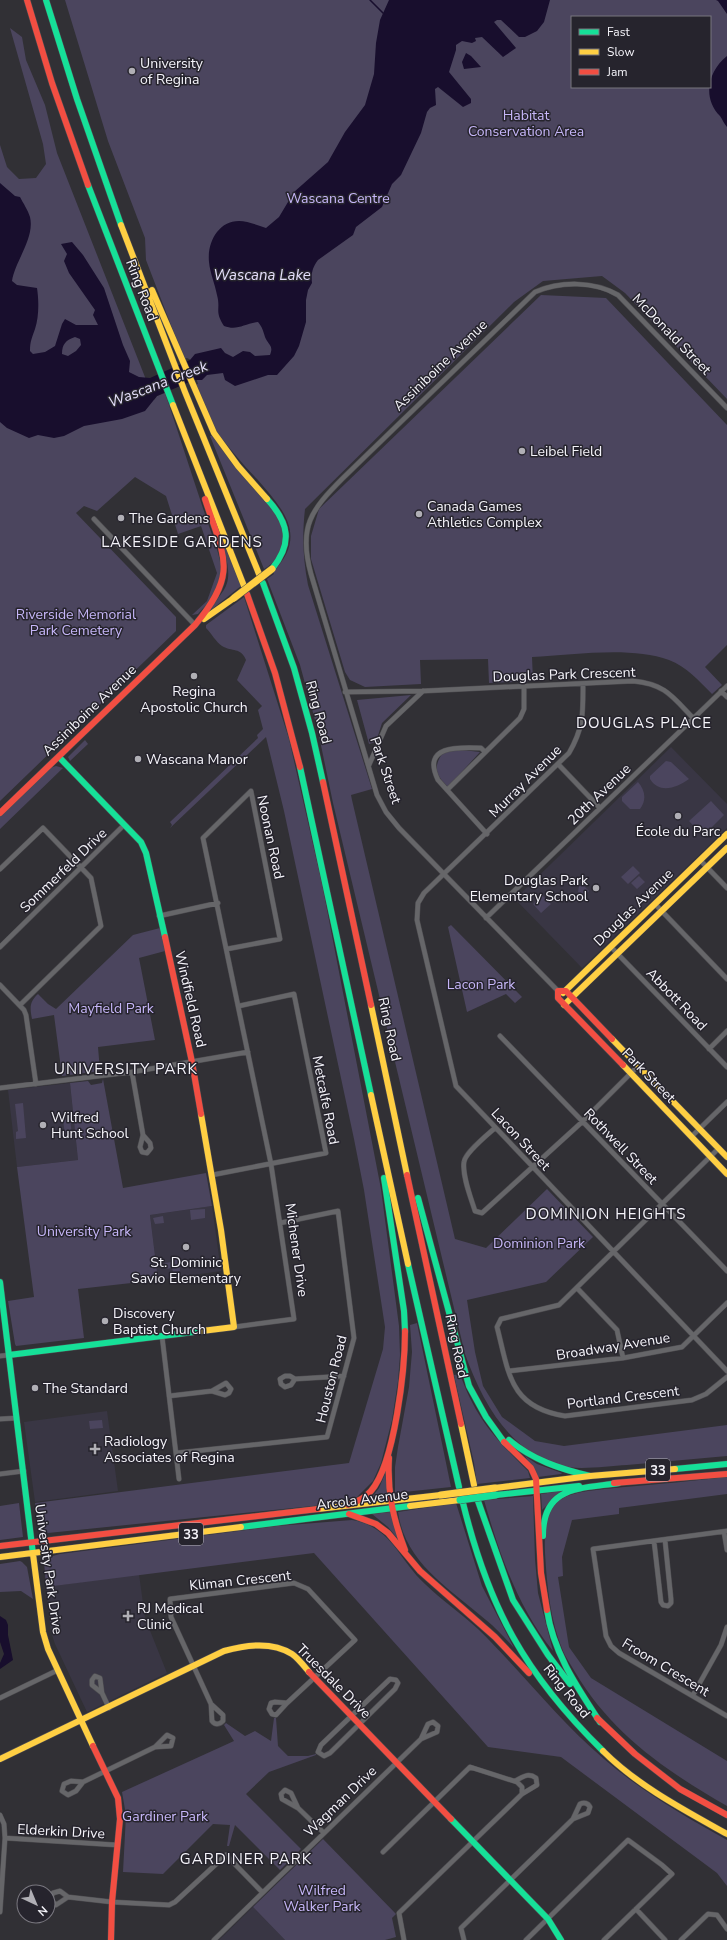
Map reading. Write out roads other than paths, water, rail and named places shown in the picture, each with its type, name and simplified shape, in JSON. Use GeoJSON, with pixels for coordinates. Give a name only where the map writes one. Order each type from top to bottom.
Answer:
{"type":"FeatureCollection","features":[{"type":"Feature","properties":{"kind":"main road","name":"Ring Road"},"geometry":{"type":"LineString","coordinates":[[27,0],[52,83],[92,198],[244,586]]}},
{"type":"Feature","properties":{"kind":"main road","name":"Ring Road"},"geometry":{"type":"LineString","coordinates":[[46,0],[69,77],[100,168],[185,392],[259,574]]}},
{"type":"Feature","properties":{"kind":"main road"},"geometry":{"type":"LineString","coordinates":[[100,168],[208,421],[222,445],[277,510],[284,524],[286,536],[285,547],[279,560],[272,569],[195,625]]}},
{"type":"Feature","properties":{"kind":"main road"},"geometry":{"type":"LineString","coordinates":[[186,438],[224,565],[219,591],[211,605],[195,625]]}},
{"type":"Feature","properties":{"kind":"main road","name":"Ring Road"},"geometry":{"type":"LineString","coordinates":[[262,583],[294,668],[312,733],[474,1485]]}},
{"type":"Feature","properties":{"kind":"main road","name":"Ring Road"},"geometry":{"type":"LineString","coordinates":[[247,594],[275,673],[293,737],[376,1120],[459,1487]]}},
{"type":"Feature","properties":{"kind":"main road","name":"Assiniboine Avenue"},"geometry":{"type":"LineString","coordinates":[[0,813],[195,625]]}},
{"type":"Feature","properties":{"kind":"main road","name":"Windfield Road"},"geometry":{"type":"LineString","coordinates":[[59,757],[141,842],[144,848],[192,1062],[212,1175],[234,1327]]}},
{"type":"Feature","properties":{"kind":"main road","name":"Douglas Avenue"},"geometry":{"type":"LineString","coordinates":[[566,991],[727,834]]}},
{"type":"Feature","properties":{"kind":"main road","name":"Douglas Avenue"},"geometry":{"type":"LineString","coordinates":[[564,1005],[727,848]]}},
{"type":"Feature","properties":{"kind":"main road"},"geometry":{"type":"LineString","coordinates":[[558,995],[566,991]]}},
{"type":"Feature","properties":{"kind":"main road","name":"Park Street"},"geometry":{"type":"LineString","coordinates":[[566,991],[727,1158]]}},
{"type":"Feature","properties":{"kind":"main road","name":"Park Street"},"geometry":{"type":"LineString","coordinates":[[558,995],[564,1005],[727,1174]]}},
{"type":"Feature","properties":{"kind":"main road"},"geometry":{"type":"LineString","coordinates":[[395,1116],[469,1386],[486,1417],[503,1441],[532,1468],[537,1486],[541,1573],[548,1619],[558,1651],[570,1677],[600,1722]]}},
{"type":"Feature","properties":{"kind":"main road"},"geometry":{"type":"LineString","coordinates":[[348,1505],[359,1500],[373,1489],[379,1478],[390,1446],[397,1416],[403,1373],[405,1324],[376,1120]]}},
{"type":"Feature","properties":{"kind":"main road","name":"University Park Drive"},"geometry":{"type":"LineString","coordinates":[[0,1282],[43,1632],[48,1649],[118,1798],[120,1819],[112,1902],[111,1940]]}},
{"type":"Feature","properties":{"kind":"main road","name":"Michener Drive"},"geometry":{"type":"LineString","coordinates":[[9,1355],[234,1327]]}},
{"type":"Feature","properties":{"kind":"main road"},"geometry":{"type":"LineString","coordinates":[[486,1417],[511,1442],[532,1458],[566,1471],[590,1476]]}},
{"type":"Feature","properties":{"kind":"main road"},"geometry":{"type":"LineString","coordinates":[[390,1446],[388,1471],[390,1509],[409,1558]]}},
{"type":"Feature","properties":{"kind":"main road","name":"Arcola Avenue"},"geometry":{"type":"LineString","coordinates":[[0,1556],[390,1509],[442,1499],[537,1486],[590,1476],[727,1464]]}},
{"type":"Feature","properties":{"kind":"main road","name":"Arcola Avenue"},"geometry":{"type":"LineString","coordinates":[[537,1486],[619,1483],[727,1474]]}},
{"type":"Feature","properties":{"kind":"main road"},"geometry":{"type":"LineString","coordinates":[[541,1573],[544,1520],[547,1510],[554,1500],[566,1493],[619,1483]]}},
{"type":"Feature","properties":{"kind":"main road","name":"Arcola Avenue"},"geometry":{"type":"LineString","coordinates":[[0,1546],[348,1505],[389,1501],[442,1499]]}},
{"type":"Feature","properties":{"kind":"main road","name":"Ring Road"},"geometry":{"type":"LineString","coordinates":[[478,1501],[484,1522],[513,1600],[548,1655],[600,1722],[635,1754],[680,1789],[727,1815]]}},
{"type":"Feature","properties":{"kind":"main road","name":"Ring Road"},"geometry":{"type":"LineString","coordinates":[[463,1503],[472,1538],[498,1612],[522,1656],[566,1712],[603,1752],[624,1770],[674,1805],[727,1834]]}},
{"type":"Feature","properties":{"kind":"main road"},"geometry":{"type":"LineString","coordinates":[[348,1514],[376,1524],[388,1533],[409,1558],[436,1586],[496,1637],[566,1712]]}},
{"type":"Feature","properties":{"kind":"main road","name":"Truesdale Drive"},"geometry":{"type":"LineString","coordinates":[[0,1760],[194,1667],[224,1651],[244,1645],[263,1644],[278,1648],[292,1654],[548,1919],[561,1940]]}},
{"type":"Feature","properties":{"kind":"street","name":"Assiniboine Avenue"},"geometry":{"type":"LineString","coordinates":[[321,500],[535,292],[549,286],[558,285],[595,286]]}},
{"type":"Feature","properties":{"kind":"street","name":"McDonald Street"},"geometry":{"type":"LineString","coordinates":[[595,286],[612,291],[624,300],[727,408]]}},
{"type":"Feature","properties":{"kind":"street","name":"Park Street"},"geometry":{"type":"LineString","coordinates":[[321,500],[313,511],[305,538],[307,560],[377,795],[386,812],[558,995]]}},
{"type":"Feature","properties":{"kind":"street"},"geometry":{"type":"LineString","coordinates":[[94,519],[195,625]]}},
{"type":"Feature","properties":{"kind":"street","name":"Douglas Park Crescent"},"geometry":{"type":"LineString","coordinates":[[346,692],[423,691],[633,681],[647,682],[660,687],[667,692],[693,718]]}},
{"type":"Feature","properties":{"kind":"street","name":"Murray Avenue"},"geometry":{"type":"LineString","coordinates":[[444,874],[569,753],[581,728],[584,717],[583,684]]}},
{"type":"Feature","properties":{"kind":"street"},"geometry":{"type":"LineString","coordinates":[[447,790],[520,718],[524,709],[524,686]]}},
{"type":"Feature","properties":{"kind":"street","name":"20th Avenue"},"geometry":{"type":"LineString","coordinates":[[486,918],[727,686]]}},
{"type":"Feature","properties":{"kind":"street"},"geometry":{"type":"LineString","coordinates":[[369,764],[386,726],[423,691]]}},
{"type":"Feature","properties":{"kind":"street"},"geometry":{"type":"LineString","coordinates":[[721,691],[727,697]]}},
{"type":"Feature","properties":{"kind":"street"},"geometry":{"type":"LineString","coordinates":[[485,752],[481,748],[454,747],[442,750],[436,760],[433,771],[438,780],[487,834]]}},
{"type":"Feature","properties":{"kind":"street"},"geometry":{"type":"LineString","coordinates":[[558,764],[600,808]]}},
{"type":"Feature","properties":{"kind":"street","name":"Noonan Road"},"geometry":{"type":"LineString","coordinates":[[218,903],[203,838],[252,791],[280,939],[227,949]]}},
{"type":"Feature","properties":{"kind":"street","name":"Sommerfeld Drive"},"geometry":{"type":"LineString","coordinates":[[0,947],[124,825]]}},
{"type":"Feature","properties":{"kind":"street"},"geometry":{"type":"LineString","coordinates":[[0,869],[43,828],[91,878],[101,926],[20,1005]]}},
{"type":"Feature","properties":{"kind":"street"},"geometry":{"type":"LineString","coordinates":[[700,860],[727,888]]}},
{"type":"Feature","properties":{"kind":"street","name":"Lacon Street"},"geometry":{"type":"LineString","coordinates":[[444,874],[424,893],[418,903],[417,920],[456,1086],[727,1370]]}},
{"type":"Feature","properties":{"kind":"street"},"geometry":{"type":"LineString","coordinates":[[159,916],[218,903]]}},
{"type":"Feature","properties":{"kind":"street","name":"Michener Drive"},"geometry":{"type":"LineString","coordinates":[[218,903],[271,1164],[294,1319],[234,1327]]}},
{"type":"Feature","properties":{"kind":"street"},"geometry":{"type":"LineString","coordinates":[[655,904],[727,979]]}},
{"type":"Feature","properties":{"kind":"street","name":"Abbott Road"},"geometry":{"type":"LineString","coordinates":[[611,947],[727,1067]]}},
{"type":"Feature","properties":{"kind":"street"},"geometry":{"type":"LineString","coordinates":[[0,985],[20,1005],[26,1015],[36,1084]]}},
{"type":"Feature","properties":{"kind":"street","name":"Metcalfe Road"},"geometry":{"type":"LineString","coordinates":[[212,1175],[326,1153],[294,994],[239,1006]]}},
{"type":"Feature","properties":{"kind":"street"},"geometry":{"type":"LineString","coordinates":[[709,1048],[727,1032]]}},
{"type":"Feature","properties":{"kind":"street","name":"Rothwell Street"},"geometry":{"type":"LineString","coordinates":[[500,1036],[727,1271]]}},
{"type":"Feature","properties":{"kind":"street"},"geometry":{"type":"LineString","coordinates":[[0,1088],[132,1072],[248,1052]]}},
{"type":"Feature","properties":{"kind":"street"},"geometry":{"type":"LineString","coordinates":[[495,1128],[468,1153],[464,1162],[468,1191],[475,1211],[482,1213],[582,1122],[638,1066]]}},
{"type":"Feature","properties":{"kind":"street"},"geometry":{"type":"LineString","coordinates":[[132,1072],[143,1135]]}},
{"type":"Feature","properties":{"kind":"street"},"geometry":{"type":"LineString","coordinates":[[691,1137],[727,1102]]}},
{"type":"Feature","properties":{"kind":"street","name":"Portland Crescent"},"geometry":{"type":"LineString","coordinates":[[718,1149],[559,1305],[501,1319],[497,1327],[512,1382],[522,1398],[549,1413],[565,1416],[692,1400],[706,1394],[727,1376]]}},
{"type":"Feature","properties":{"kind":"street","name":"Houston Road"},"geometry":{"type":"LineString","coordinates":[[176,1453],[327,1437],[354,1338],[338,1211],[280,1223]]}},
{"type":"Feature","properties":{"kind":"street"},"geometry":{"type":"LineString","coordinates":[[577,1288],[617,1330],[623,1358]]}},
{"type":"Feature","properties":{"kind":"street","name":"Broadway Avenue"},"geometry":{"type":"LineString","coordinates":[[509,1371],[623,1358],[682,1347],[727,1303]]}},
{"type":"Feature","properties":{"kind":"street"},"geometry":{"type":"LineString","coordinates":[[162,1336],[179,1479]]}},
{"type":"Feature","properties":{"kind":"street"},"geometry":{"type":"LineString","coordinates":[[0,1356],[9,1355]]}},
{"type":"Feature","properties":{"kind":"street"},"geometry":{"type":"LineString","coordinates":[[295,1379],[344,1376]]}},
{"type":"Feature","properties":{"kind":"street"},"geometry":{"type":"LineString","coordinates":[[169,1396],[212,1391]]}},
{"type":"Feature","properties":{"kind":"street"},"geometry":{"type":"LineString","coordinates":[[0,1419],[17,1418]]}},
{"type":"Feature","properties":{"kind":"street"},"geometry":{"type":"LineString","coordinates":[[0,1474],[24,1471]]}},
{"type":"Feature","properties":{"kind":"street"},"geometry":{"type":"LineString","coordinates":[[726,1532],[727,1550]]}},
{"type":"Feature","properties":{"kind":"street","name":"Froom Crescent"},"geometry":{"type":"LineString","coordinates":[[726,1532],[593,1549],[606,1636],[611,1646],[619,1653],[727,1716]]}},
{"type":"Feature","properties":{"kind":"street"},"geometry":{"type":"LineString","coordinates":[[654,1542],[661,1602],[663,1605],[668,1606],[671,1603],[671,1599],[665,1540]]}},
{"type":"Feature","properties":{"kind":"street","name":"Kliman Crescent"},"geometry":{"type":"LineString","coordinates":[[194,1667],[171,1617],[170,1599],[294,1584],[308,1589],[355,1640],[314,1677]]}},
{"type":"Feature","properties":{"kind":"street"},"geometry":{"type":"LineString","coordinates":[[693,1695],[721,1645],[727,1627]]}},
{"type":"Feature","properties":{"kind":"street"},"geometry":{"type":"LineString","coordinates":[[194,1667],[211,1704]]}},
{"type":"Feature","properties":{"kind":"street"},"geometry":{"type":"LineString","coordinates":[[0,1698],[58,1670]]}},
{"type":"Feature","properties":{"kind":"street"},"geometry":{"type":"LineString","coordinates":[[287,1703],[314,1677]]}},
{"type":"Feature","properties":{"kind":"street"},"geometry":{"type":"LineString","coordinates":[[390,1679],[396,1680],[397,1687],[330,1753],[324,1756],[320,1755],[318,1752],[321,1745],[351,1715],[387,1681],[390,1679]]}},
{"type":"Feature","properties":{"kind":"street"},"geometry":{"type":"LineString","coordinates":[[102,1693],[109,1708]]}},
{"type":"Feature","properties":{"kind":"street","name":"Wagman Drive"},"geometry":{"type":"LineString","coordinates":[[214,1940],[421,1739]]}},
{"type":"Feature","properties":{"kind":"street"},"geometry":{"type":"LineString","coordinates":[[83,1782],[155,1747]]}},
{"type":"Feature","properties":{"kind":"street"},"geometry":{"type":"LineString","coordinates":[[383,1852],[470,1767],[515,1781],[522,1787],[522,1794]]}},
{"type":"Feature","properties":{"kind":"street"},"geometry":{"type":"LineString","coordinates":[[404,1940],[399,1913],[522,1794],[537,1784],[536,1778],[532,1775],[526,1775],[515,1781]]}},
{"type":"Feature","properties":{"kind":"street"},"geometry":{"type":"LineString","coordinates":[[298,1808],[324,1833]]}},
{"type":"Feature","properties":{"kind":"street","name":"Elderkin Drive"},"geometry":{"type":"LineString","coordinates":[[0,1815],[4,1824],[5,1838],[117,1845]]}},
{"type":"Feature","properties":{"kind":"street"},"geometry":{"type":"LineString","coordinates":[[464,1940],[461,1928],[573,1819]]}},
{"type":"Feature","properties":{"kind":"street"},"geometry":{"type":"LineString","coordinates":[[0,1912],[5,1838]]}},
{"type":"Feature","properties":{"kind":"street"},"geometry":{"type":"LineString","coordinates":[[526,1940],[628,1840],[672,1874],[604,1940]]}},
{"type":"Feature","properties":{"kind":"street"},"geometry":{"type":"LineString","coordinates":[[68,1897],[112,1902],[169,1905],[175,1902],[226,1855],[262,1892]]}},
{"type":"Feature","properties":{"kind":"street"},"geometry":{"type":"LineString","coordinates":[[636,1909],[665,1940]]}},
{"type":"Feature","properties":{"kind":"street"},"geometry":{"type":"LineString","coordinates":[[681,1940],[708,1914],[717,1915],[727,1929]]}},
{"type":"Feature","properties":{"kind":"water","name":"Wascana Lake"},"geometry":{"type":"Polygon","coordinates":[[[389,0],[550,0],[544,22],[537,31],[525,37],[519,37],[501,20],[494,22],[516,48],[503,57],[482,37],[475,38],[476,41],[472,43],[462,41],[456,45],[456,50],[449,72],[471,99],[471,103],[463,107],[438,87],[435,89],[436,105],[430,108],[427,112],[421,133],[401,175],[392,184],[382,207],[356,227],[353,235],[318,260],[314,266],[312,283],[308,290],[306,300],[306,322],[299,346],[294,356],[277,375],[268,375],[235,386],[225,380],[223,373],[207,375],[202,380],[194,380],[157,396],[145,411],[122,419],[84,426],[64,436],[54,438],[38,435],[29,438],[7,428],[0,422],[0,183],[15,196],[20,197],[30,217],[30,233],[12,281],[17,285],[37,288],[38,314],[30,348],[30,351],[33,354],[45,352],[55,346],[65,319],[76,325],[98,325],[93,315],[95,310],[69,273],[64,261],[67,254],[61,244],[72,242],[83,255],[104,288],[123,345],[130,361],[129,372],[139,377],[150,378],[190,360],[195,354],[221,348],[225,353],[233,357],[243,351],[250,352],[255,356],[270,355],[271,347],[266,340],[258,322],[233,328],[224,326],[221,321],[218,313],[218,300],[209,262],[212,241],[215,234],[220,229],[232,222],[239,221],[252,223],[266,228],[279,217],[294,192],[328,162],[345,132],[365,105],[374,74],[376,43],[380,20],[389,0]],[[75,337],[67,341],[64,345],[62,354],[68,356],[76,351],[81,345],[80,339],[75,337]]]}},
{"type":"Feature","properties":{"kind":"water"},"geometry":{"type":"Polygon","coordinates":[[[716,0],[727,0],[727,14],[718,1],[716,0]]]}},
{"type":"Feature","properties":{"kind":"water"},"geometry":{"type":"Polygon","coordinates":[[[466,53],[471,56],[481,67],[464,69],[462,62],[466,53]]]}},
{"type":"Feature","properties":{"kind":"water"},"geometry":{"type":"Polygon","coordinates":[[[727,56],[727,127],[714,109],[709,93],[715,69],[727,56]]]}},
{"type":"Feature","properties":{"kind":"water"},"geometry":{"type":"Polygon","coordinates":[[[0,1616],[6,1620],[8,1625],[8,1635],[13,1660],[0,1669],[0,1663],[4,1654],[0,1642],[0,1616]]]}},
{"type":"Feature","properties":{"kind":"waterway"},"geometry":{"type":"LineString","coordinates":[[370,0],[384,14]]}},
{"type":"Feature","properties":{"kind":"place","name":"University of Regina"},"geometry":{"type":"Point","coordinates":[132,71]}},
{"type":"Feature","properties":{"kind":"place","name":"Leibel Field"},"geometry":{"type":"Point","coordinates":[522,451]}},
{"type":"Feature","properties":{"kind":"place","name":"Canada Games Athletics Complex"},"geometry":{"type":"Point","coordinates":[419,514]}},
{"type":"Feature","properties":{"kind":"place","name":"The Gardens"},"geometry":{"type":"Point","coordinates":[121,518]}},
{"type":"Feature","properties":{"kind":"place","name":"Regina Apostolic Church"},"geometry":{"type":"Point","coordinates":[194,676]}},
{"type":"Feature","properties":{"kind":"place","name":"Wascana Manor"},"geometry":{"type":"Point","coordinates":[138,759]}},
{"type":"Feature","properties":{"kind":"place","name":"École du Parc"},"geometry":{"type":"Point","coordinates":[678,816]}},
{"type":"Feature","properties":{"kind":"place","name":"Douglas Park Elementary School"},"geometry":{"type":"Point","coordinates":[596,888]}},
{"type":"Feature","properties":{"kind":"place","name":"Wilfred Hunt School"},"geometry":{"type":"Point","coordinates":[43,1125]}},
{"type":"Feature","properties":{"kind":"place","name":"St. Dominic Savio Elementary"},"geometry":{"type":"Point","coordinates":[186,1247]}},
{"type":"Feature","properties":{"kind":"place","name":"Discovery Baptist Church"},"geometry":{"type":"Point","coordinates":[105,1321]}},
{"type":"Feature","properties":{"kind":"place","name":"The Standard"},"geometry":{"type":"Point","coordinates":[35,1388]}},
{"type":"Feature","properties":{"kind":"place","name":"Radiology Associates of Regina"},"geometry":{"type":"Point","coordinates":[95,1449]}},
{"type":"Feature","properties":{"kind":"place","name":"RJ Medical Clinic"},"geometry":{"type":"Point","coordinates":[128,1616]}},
{"type":"Feature","properties":{"kind":"district","name":"LAKESIDE GARDENS"},"geometry":{"type":"Point","coordinates":[182,542]}},
{"type":"Feature","properties":{"kind":"district","name":"DOUGLAS PLACE"},"geometry":{"type":"Point","coordinates":[644,723]}},
{"type":"Feature","properties":{"kind":"district","name":"UNIVERSITY PARK"},"geometry":{"type":"Point","coordinates":[126,1069]}},
{"type":"Feature","properties":{"kind":"district","name":"DOMINION HEIGHTS"},"geometry":{"type":"Point","coordinates":[606,1214]}},
{"type":"Feature","properties":{"kind":"district","name":"GARDINER PARK"},"geometry":{"type":"Point","coordinates":[246,1859]}},
{"type":"Feature","properties":{"kind":"park label","name":"Habitat Conservation Area"},"geometry":{"type":"Point","coordinates":[526,124]}},
{"type":"Feature","properties":{"kind":"park label","name":"Wascana Centre"},"geometry":{"type":"Point","coordinates":[338,198]}},
{"type":"Feature","properties":{"kind":"park label","name":"Riverside Memorial Park Cemetery"},"geometry":{"type":"Point","coordinates":[76,622]}},
{"type":"Feature","properties":{"kind":"park label","name":"Lacon Park"},"geometry":{"type":"Point","coordinates":[481,984]}},
{"type":"Feature","properties":{"kind":"park label","name":"Mayfield Park"},"geometry":{"type":"Point","coordinates":[111,1008]}},
{"type":"Feature","properties":{"kind":"park label","name":"University Park"},"geometry":{"type":"Point","coordinates":[84,1231]}},
{"type":"Feature","properties":{"kind":"park label","name":"Dominion Park"},"geometry":{"type":"Point","coordinates":[539,1243]}},
{"type":"Feature","properties":{"kind":"park label","name":"Gardiner Park"},"geometry":{"type":"Point","coordinates":[165,1816]}},
{"type":"Feature","properties":{"kind":"park label","name":"Wilfred Walker Park"},"geometry":{"type":"Point","coordinates":[322,1898]}},
{"type":"Feature","properties":{"kind":"water label","name":"Wascana Creek"},"geometry":{"type":"Point","coordinates":[158,384]}}]}
